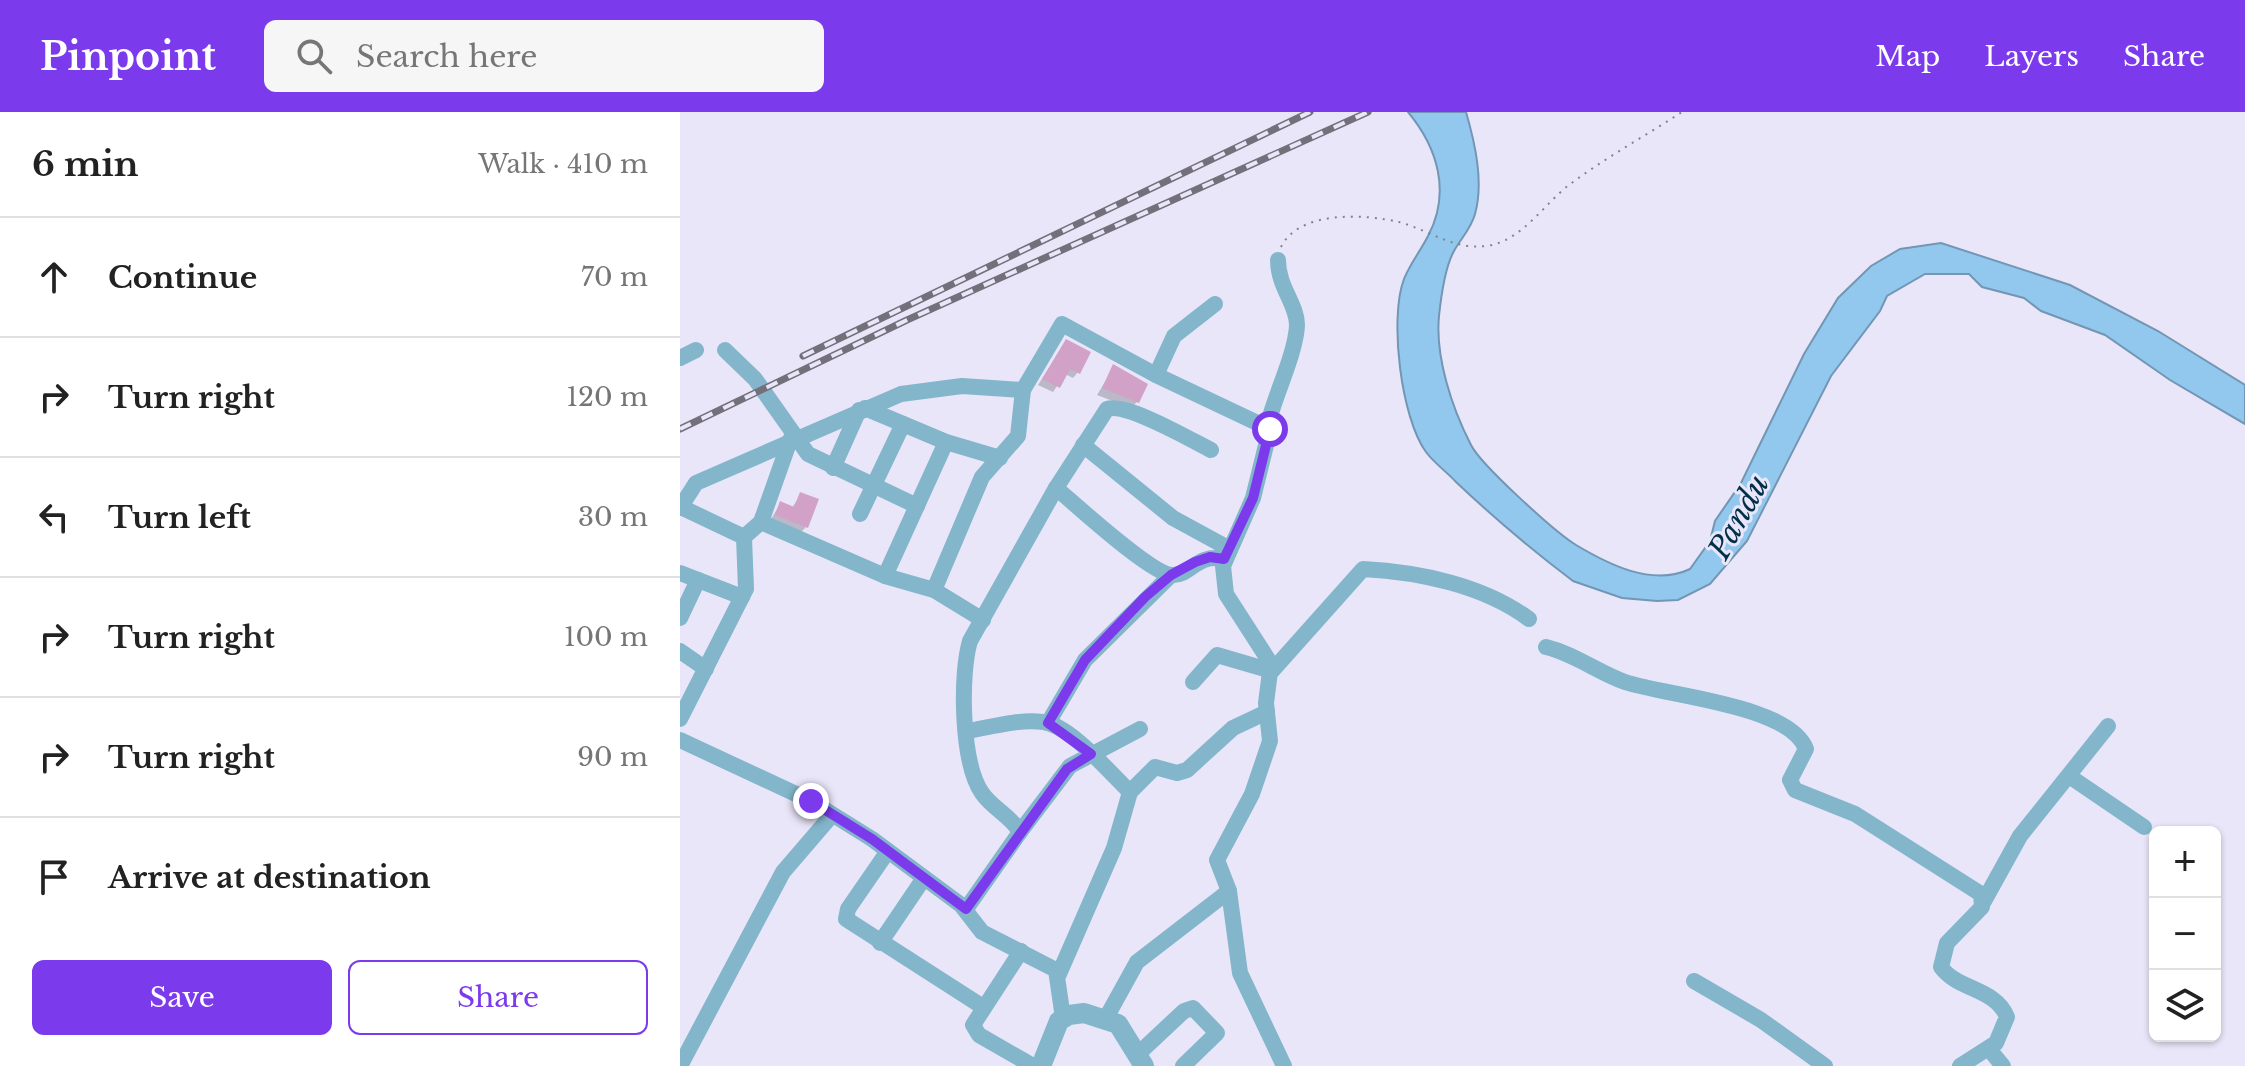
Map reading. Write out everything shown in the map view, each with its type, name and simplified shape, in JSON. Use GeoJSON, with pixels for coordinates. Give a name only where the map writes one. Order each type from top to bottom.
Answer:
{"type":"FeatureCollection","features":[{"type":"Feature","properties":{"kind":"street"},"geometry":{"type":"LineString","coordinates":[[1278,260],[1279,280],[1297,326],[1272,408],[1253,498],[1226,554],[1226,594],[1267,656],[1272,671],[1267,712],[1271,730],[1265,760],[1252,794],[1218,854],[1219,869],[1229,891],[1240,973],[1284,1066]]}},
{"type":"Feature","properties":{"kind":"street"},"geometry":{"type":"LineString","coordinates":[[1156,375],[1174,336],[1215,304]]}},
{"type":"Feature","properties":{"kind":"street"},"geometry":{"type":"LineString","coordinates":[[934,590],[982,477],[1018,436],[1023,390],[1062,324],[1156,375],[1270,429]]}},
{"type":"Feature","properties":{"kind":"street"},"geometry":{"type":"LineString","coordinates":[[680,358],[696,350]]}},
{"type":"Feature","properties":{"kind":"street"},"geometry":{"type":"LineString","coordinates":[[725,350],[755,379],[793,439],[808,454],[917,506]]}},
{"type":"Feature","properties":{"kind":"street"},"geometry":{"type":"LineString","coordinates":[[744,537],[680,507],[685,488],[901,394],[962,386],[1023,390]]}},
{"type":"Feature","properties":{"kind":"street"},"geometry":{"type":"LineString","coordinates":[[1020,832],[976,784],[968,731],[964,661],[983,620],[1056,488],[1107,409],[1115,406],[1211,450]]}},
{"type":"Feature","properties":{"kind":"street"},"geometry":{"type":"LineString","coordinates":[[862,409],[946,442],[1000,458]]}},
{"type":"Feature","properties":{"kind":"street"},"geometry":{"type":"LineString","coordinates":[[833,468],[862,409]]}},
{"type":"Feature","properties":{"kind":"street"},"geometry":{"type":"LineString","coordinates":[[860,514],[903,424]]}},
{"type":"Feature","properties":{"kind":"street"},"geometry":{"type":"LineString","coordinates":[[744,537],[761,522],[793,439]]}},
{"type":"Feature","properties":{"kind":"street"},"geometry":{"type":"LineString","coordinates":[[885,576],[946,442]]}},
{"type":"Feature","properties":{"kind":"street"},"geometry":{"type":"LineString","coordinates":[[1083,445],[1173,518],[1226,554]]}},
{"type":"Feature","properties":{"kind":"street"},"geometry":{"type":"LineString","coordinates":[[1056,488],[1139,556],[1171,575]]}},
{"type":"Feature","properties":{"kind":"street"},"geometry":{"type":"LineString","coordinates":[[761,522],[885,576],[934,590],[983,620]]}},
{"type":"Feature","properties":{"kind":"street"},"geometry":{"type":"LineString","coordinates":[[680,719],[742,597],[747,582],[744,537]]}},
{"type":"Feature","properties":{"kind":"street"},"geometry":{"type":"LineString","coordinates":[[1048,723],[1085,660],[1171,575],[1203,558],[1226,554]]}},
{"type":"Feature","properties":{"kind":"street"},"geometry":{"type":"LineString","coordinates":[[1272,671],[1363,569],[1406,571],[1504,601],[1529,619]]}},
{"type":"Feature","properties":{"kind":"street"},"geometry":{"type":"LineString","coordinates":[[680,573],[742,597]]}},
{"type":"Feature","properties":{"kind":"street"},"geometry":{"type":"LineString","coordinates":[[680,618],[698,580]]}},
{"type":"Feature","properties":{"kind":"street"},"geometry":{"type":"LineString","coordinates":[[1546,647],[1562,651],[1614,678],[1641,687],[1732,705],[1787,728],[1802,739],[1806,749],[1790,780],[1795,790],[1855,814],[1981,894],[1984,901]]}},
{"type":"Feature","properties":{"kind":"street"},"geometry":{"type":"LineString","coordinates":[[680,651],[706,669]]}},
{"type":"Feature","properties":{"kind":"street"},"geometry":{"type":"LineString","coordinates":[[1193,682],[1217,655],[1272,671]]}},
{"type":"Feature","properties":{"kind":"street"},"geometry":{"type":"LineString","coordinates":[[1063,1018],[1059,974],[1110,859],[1130,792],[1155,767],[1173,773],[1187,770],[1233,728],[1267,712]]}},
{"type":"Feature","properties":{"kind":"street"},"geometry":{"type":"LineString","coordinates":[[968,731],[1023,722],[1048,723],[1091,754],[1130,792]]}},
{"type":"Feature","properties":{"kind":"street"},"geometry":{"type":"LineString","coordinates":[[1960,1066],[1989,1049],[2004,1027],[2004,1010],[1997,1001],[1945,972],[1940,960],[1953,934],[1984,901],[2020,836],[2108,726]]}},
{"type":"Feature","properties":{"kind":"street"},"geometry":{"type":"LineString","coordinates":[[966,909],[1070,766],[1140,729]]}},
{"type":"Feature","properties":{"kind":"street"},"geometry":{"type":"LineString","coordinates":[[680,740],[803,797],[888,851],[966,909],[976,927],[1059,974]]}},
{"type":"Feature","properties":{"kind":"street"},"geometry":{"type":"LineString","coordinates":[[2069,776],[2144,827]]}},
{"type":"Feature","properties":{"kind":"street"},"geometry":{"type":"LineString","coordinates":[[680,1066],[783,872],[832,815]]}},
{"type":"Feature","properties":{"kind":"street"},"geometry":{"type":"LineString","coordinates":[[888,851],[846,914],[849,923],[983,1007]]}},
{"type":"Feature","properties":{"kind":"street"},"geometry":{"type":"LineString","coordinates":[[880,943],[924,878]]}},
{"type":"Feature","properties":{"kind":"street"},"geometry":{"type":"LineString","coordinates":[[1106,1018],[1137,962],[1229,891]]}},
{"type":"Feature","properties":{"kind":"street"},"geometry":{"type":"LineString","coordinates":[[1021,951],[975,1019],[975,1031],[1033,1066]]}},
{"type":"Feature","properties":{"kind":"street"},"geometry":{"type":"LineString","coordinates":[[1694,981],[1761,1020],[1825,1066]]}},
{"type":"Feature","properties":{"kind":"street"},"geometry":{"type":"LineString","coordinates":[[1041,1066],[1055,1028],[1063,1018],[1084,1013],[1118,1024],[1140,1061],[1184,1011],[1193,1008],[1217,1033],[1183,1066]]}},
{"type":"Feature","properties":{"kind":"street"},"geometry":{"type":"LineString","coordinates":[[1989,1049],[2003,1066]]}},
{"type":"Feature","properties":{"kind":"path"},"geometry":{"type":"LineString","coordinates":[[1278,260],[1290,233],[1321,219],[1395,222],[1465,246],[1486,246],[1501,241],[1529,223],[1569,185],[1682,112]]}},
{"type":"Feature","properties":{"kind":"water","name":"Pandu"},"geometry":{"type":"Polygon","coordinates":[[[1408,112],[1466,112],[1475,149],[1478,202],[1468,229],[1448,265],[1438,332],[1442,365],[1464,431],[1478,455],[1536,513],[1576,545],[1616,566],[1661,576],[1690,569],[1710,541],[1715,521],[1741,483],[1804,354],[1838,298],[1871,266],[1900,249],[1941,243],[2070,285],[2158,331],[2245,385],[2245,424],[2170,380],[2105,335],[2041,311],[2024,298],[1982,287],[1969,274],[1925,274],[1887,296],[1880,311],[1831,376],[1747,541],[1710,584],[1678,600],[1657,601],[1622,598],[1573,581],[1498,521],[1433,460],[1417,436],[1400,367],[1400,296],[1406,273],[1435,220],[1440,187],[1434,156],[1408,112]]]}},
{"type":"Feature","properties":{"kind":"building"},"geometry":{"type":"Polygon","coordinates":[[[1066,339],[1091,352],[1080,374],[1070,369],[1060,388],[1042,379],[1066,339]]]}},
{"type":"Feature","properties":{"kind":"building"},"geometry":{"type":"Polygon","coordinates":[[[1113,364],[1148,384],[1139,403],[1102,388],[1113,364]]]}},
{"type":"Feature","properties":{"kind":"building"},"geometry":{"type":"Polygon","coordinates":[[[800,492],[819,499],[808,528],[775,515],[780,501],[794,507],[800,492]]]}},
{"type":"Feature","properties":{"kind":"railway"},"geometry":{"type":"LineString","coordinates":[[803,356],[1310,112]]}},
{"type":"Feature","properties":{"kind":"railway"},"geometry":{"type":"LineString","coordinates":[[680,429],[907,320],[1368,112]]}},
{"type":"Feature","properties":{"kind":"route"},"geometry":{"type":"LineString","coordinates":[[811,801],[872,839],[966,909],[1067,769],[1091,754],[1048,723],[1085,660],[1145,597],[1171,575],[1203,558],[1224,559],[1253,498],[1270,429]]}}]}
